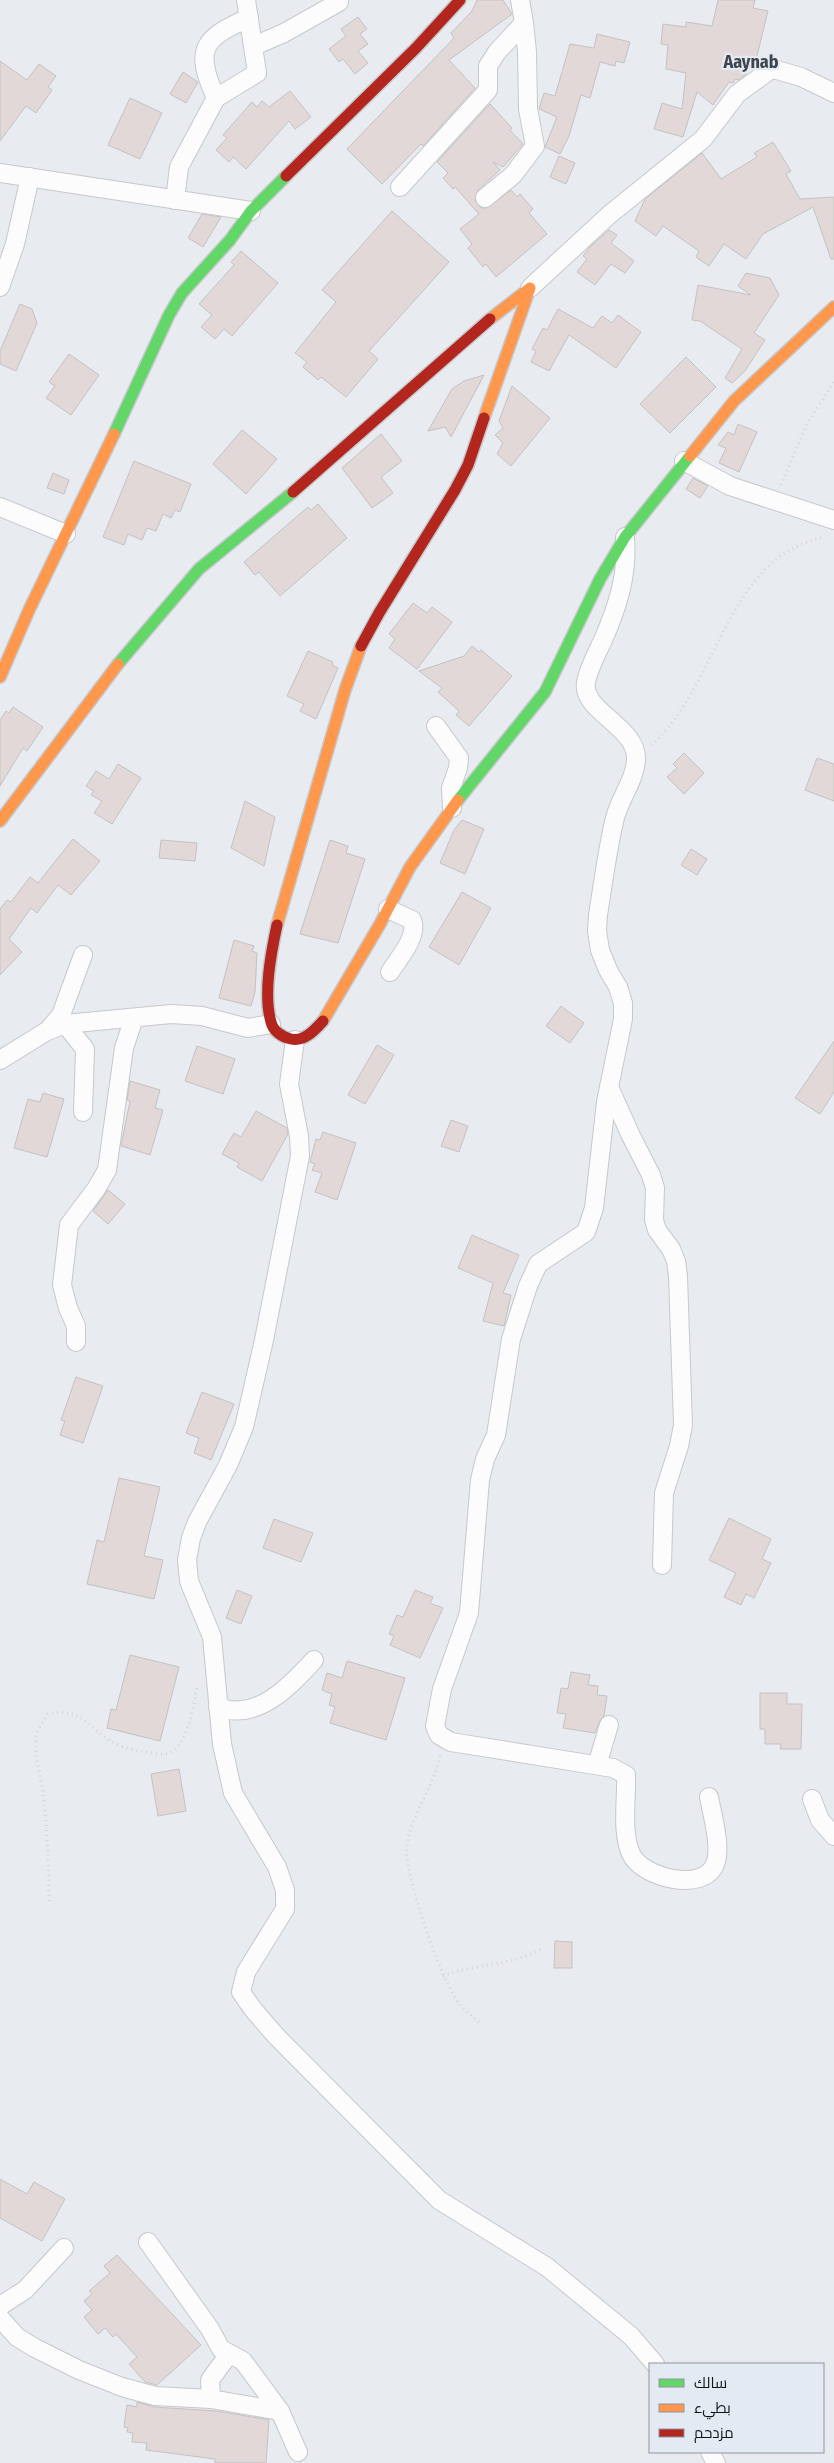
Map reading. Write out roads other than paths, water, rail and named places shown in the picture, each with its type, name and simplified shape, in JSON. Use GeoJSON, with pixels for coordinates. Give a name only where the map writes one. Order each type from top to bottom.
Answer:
{"type":"FeatureCollection","features":[{"type":"Feature","properties":{"kind":"street"},"geometry":{"type":"LineString","coordinates":[[176,200],[179,167],[216,98],[256,73],[254,46],[246,0]]}},
{"type":"Feature","properties":{"kind":"street"},"geometry":{"type":"LineString","coordinates":[[0,676],[28,610],[66,534],[113,432],[151,358],[169,314],[182,292],[230,240],[251,211],[416,48],[460,0]]}},
{"type":"Feature","properties":{"kind":"street"},"geometry":{"type":"LineString","coordinates":[[485,198],[513,175],[535,146],[528,109],[528,52],[520,0]]}},
{"type":"Feature","properties":{"kind":"street"},"geometry":{"type":"LineString","coordinates":[[254,46],[284,34],[339,2]]}},
{"type":"Feature","properties":{"kind":"street"},"geometry":{"type":"LineString","coordinates":[[216,98],[209,83],[204,52],[212,37],[224,29],[249,18]]}},
{"type":"Feature","properties":{"kind":"street"},"geometry":{"type":"LineString","coordinates":[[400,187],[488,90],[488,66],[497,52],[524,24]]}},
{"type":"Feature","properties":{"kind":"street"},"geometry":{"type":"LineString","coordinates":[[0,821],[128,650],[199,569],[312,476],[476,330],[530,288],[609,215],[703,139],[737,94],[770,70],[777,70],[801,78],[834,93]]}},
{"type":"Feature","properties":{"kind":"street"},"geometry":{"type":"LineString","coordinates":[[0,173],[251,211]]}},
{"type":"Feature","properties":{"kind":"street"},"geometry":{"type":"LineString","coordinates":[[0,287],[15,244],[30,177]]}},
{"type":"Feature","properties":{"kind":"street"},"geometry":{"type":"LineString","coordinates":[[530,288],[468,465],[455,490],[371,628],[345,690],[277,925],[270,960],[271,1024],[282,1037],[295,1040],[312,1033],[326,1017],[410,867],[452,808],[545,692],[600,579],[625,537],[742,391],[834,307]]}},
{"type":"Feature","properties":{"kind":"street"},"geometry":{"type":"LineString","coordinates":[[684,461],[730,486],[834,520]]}},
{"type":"Feature","properties":{"kind":"street"},"geometry":{"type":"LineString","coordinates":[[0,507],[66,534]]}},
{"type":"Feature","properties":{"kind":"street"},"geometry":{"type":"LineString","coordinates":[[625,537],[627,561],[622,587],[586,683],[588,697],[621,730],[632,744],[636,757],[634,772],[614,821],[598,915],[597,931],[600,950],[618,987],[623,1003],[623,1019],[609,1087],[591,1220],[586,1232],[538,1264],[518,1314],[511,1339],[496,1435],[485,1459],[480,1480],[469,1613],[442,1689],[435,1726],[439,1735],[451,1742],[613,1768],[626,1775],[626,1840],[632,1856],[652,1872],[664,1877],[681,1880],[701,1877],[711,1873],[716,1862],[717,1847],[709,1796]]}},
{"type":"Feature","properties":{"kind":"street"},"geometry":{"type":"LineString","coordinates":[[436,726],[459,758],[458,768],[451,788],[452,808]]}},
{"type":"Feature","properties":{"kind":"street"},"geometry":{"type":"LineString","coordinates":[[388,909],[412,920],[414,926],[411,937],[390,972]]}},
{"type":"Feature","properties":{"kind":"street"},"geometry":{"type":"LineString","coordinates":[[47,1031],[62,1015],[82,955]]}},
{"type":"Feature","properties":{"kind":"street"},"geometry":{"type":"LineString","coordinates":[[0,1060],[47,1031],[65,1024],[186,1015],[202,1016],[248,1028],[271,1024]]}},
{"type":"Feature","properties":{"kind":"street"},"geometry":{"type":"LineString","coordinates":[[76,1342],[76,1326],[68,1308],[62,1285],[69,1225],[96,1190],[107,1170],[124,1048],[134,1018]]}},
{"type":"Feature","properties":{"kind":"street"},"geometry":{"type":"LineString","coordinates":[[65,1024],[85,1049],[82,1112]]}},
{"type":"Feature","properties":{"kind":"street"},"geometry":{"type":"LineString","coordinates":[[295,1040],[289,1084],[300,1136],[300,1156],[264,1340],[244,1427],[228,1465],[197,1522],[191,1538],[187,1560],[189,1582],[212,1637],[222,1744],[233,1793],[277,1867],[285,1890],[285,1909],[246,1972],[241,1992],[246,2001],[276,2036],[439,2200],[548,2267],[631,2336],[654,2363]]}},
{"type":"Feature","properties":{"kind":"street"},"geometry":{"type":"LineString","coordinates":[[609,1087],[631,1136],[652,1175],[655,1188],[657,1230],[671,1249],[678,1276],[683,1425],[679,1446],[664,1493],[662,1565]]}},
{"type":"Feature","properties":{"kind":"street"},"geometry":{"type":"LineString","coordinates":[[218,1707],[240,1712],[264,1703],[293,1684],[314,1660]]}},
{"type":"Feature","properties":{"kind":"street"},"geometry":{"type":"LineString","coordinates":[[597,1765],[609,1725]]}},
{"type":"Feature","properties":{"kind":"street"},"geometry":{"type":"LineString","coordinates":[[812,1799],[820,1820],[834,1836]]}},
{"type":"Feature","properties":{"kind":"street"},"geometry":{"type":"LineString","coordinates":[[148,2242],[210,2329],[221,2349],[243,2361],[280,2411],[298,2452]]}},
{"type":"Feature","properties":{"kind":"street"},"geometry":{"type":"LineString","coordinates":[[0,2306],[25,2290],[64,2248]]}},
{"type":"Feature","properties":{"kind":"street"},"geometry":{"type":"LineString","coordinates":[[0,2318],[17,2337],[35,2348],[79,2370],[122,2387],[156,2396],[211,2399],[280,2411]]}},
{"type":"Feature","properties":{"kind":"street"},"geometry":{"type":"LineString","coordinates":[[211,2399],[210,2380],[229,2354]]}},
{"type":"Feature","properties":{"kind":"district","name":"Aaynab"},"geometry":{"type":"Point","coordinates":[751,62]}}]}
